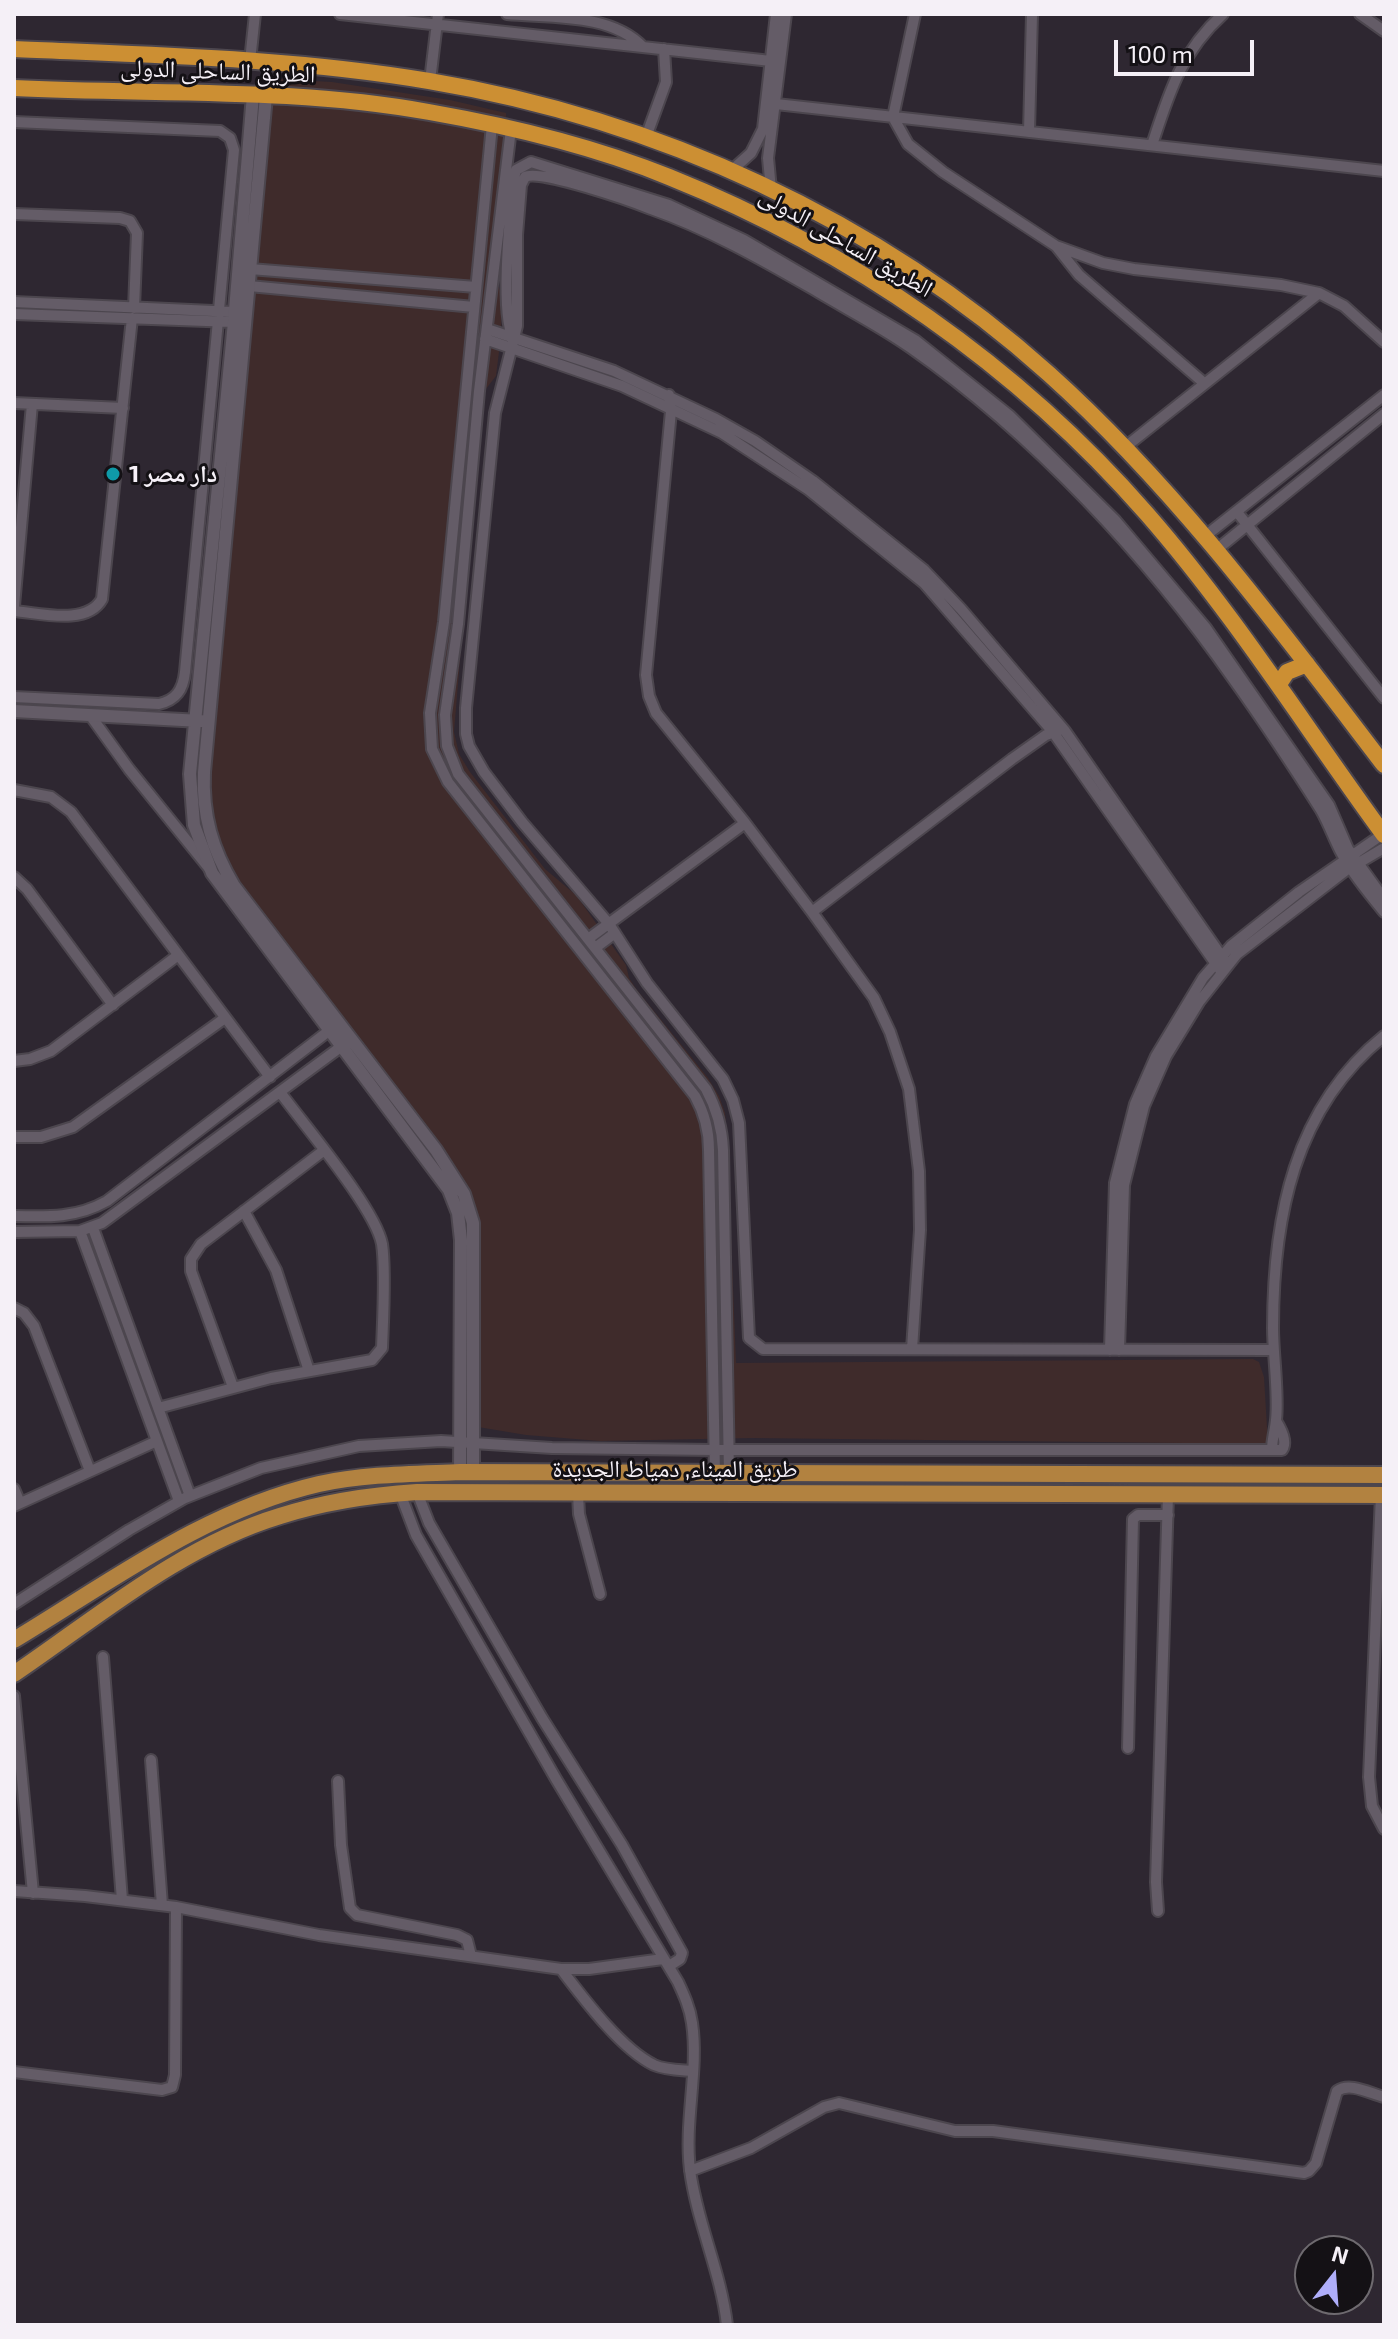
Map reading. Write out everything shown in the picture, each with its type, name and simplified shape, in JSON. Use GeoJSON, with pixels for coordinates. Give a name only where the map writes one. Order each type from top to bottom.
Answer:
{"type":"FeatureCollection","features":[{"type":"Feature","properties":{"kind":"highway","name":"الطريق الساحلى الدولى"},"geometry":{"type":"LineString","coordinates":[[14,49],[250,61],[430,81],[522,101],[646,137],[771,190],[871,243],[992,326],[1048,373],[1124,448],[1204,537],[1384,765]]}},
{"type":"Feature","properties":{"kind":"highway","name":"الطريق الساحلى الدولى"},"geometry":{"type":"LineString","coordinates":[[14,88],[259,95],[327,99],[426,111],[511,129],[668,176],[795,235],[918,310],[975,351],[1111,474],[1148,515],[1261,658],[1384,834]]}},
{"type":"Feature","properties":{"kind":"highway"},"geometry":{"type":"LineString","coordinates":[[1261,658],[1280,651],[1287,639]]}},
{"type":"Feature","properties":{"kind":"highway"},"geometry":{"type":"LineString","coordinates":[[1279,684],[1287,672],[1307,664]]}},
{"type":"Feature","properties":{"kind":"main road","name":"طريق الميناء, دمياط الجديدة"},"geometry":{"type":"LineString","coordinates":[[14,1640],[187,1535],[230,1513],[274,1496],[320,1484],[367,1477],[466,1472],[1384,1475]]}},
{"type":"Feature","properties":{"kind":"main road"},"geometry":{"type":"LineString","coordinates":[[826,1473],[830,1483],[826,1494]]}},
{"type":"Feature","properties":{"kind":"main road"},"geometry":{"type":"LineString","coordinates":[[845,1473],[839,1485],[845,1494]]}},
{"type":"Feature","properties":{"kind":"main road","name":"طريق الميناء, دمياط الجديدة"},"geometry":{"type":"LineString","coordinates":[[14,1674],[151,1579],[234,1534],[323,1504],[409,1492],[1382,1495]]}},
{"type":"Feature","properties":{"kind":"street"},"geometry":{"type":"LineString","coordinates":[[250,61],[255,14]]}},
{"type":"Feature","properties":{"kind":"street"},"geometry":{"type":"LineString","coordinates":[[340,14],[438,18],[643,47],[771,61]]}},
{"type":"Feature","properties":{"kind":"street"},"geometry":{"type":"LineString","coordinates":[[507,14],[574,17],[614,27],[630,35],[643,47]]}},
{"type":"Feature","properties":{"kind":"street"},"geometry":{"type":"LineString","coordinates":[[731,171],[751,153],[760,138],[776,14]]}},
{"type":"Feature","properties":{"kind":"street"},"geometry":{"type":"LineString","coordinates":[[771,190],[768,158],[786,14]]}},
{"type":"Feature","properties":{"kind":"street"},"geometry":{"type":"LineString","coordinates":[[915,14],[893,117],[908,144],[931,163],[1056,246],[1103,263],[1134,269],[1281,285],[1319,293],[1344,306],[1384,342]]}},
{"type":"Feature","properties":{"kind":"street"},"geometry":{"type":"LineString","coordinates":[[1029,132],[1032,14]]}},
{"type":"Feature","properties":{"kind":"street"},"geometry":{"type":"LineString","coordinates":[[1360,14],[1384,31]]}},
{"type":"Feature","properties":{"kind":"street"},"geometry":{"type":"LineString","coordinates":[[1152,145],[1174,79],[1193,47],[1219,15]]}},
{"type":"Feature","properties":{"kind":"street"},"geometry":{"type":"LineString","coordinates":[[430,81],[438,18]]}},
{"type":"Feature","properties":{"kind":"street"},"geometry":{"type":"LineString","coordinates":[[646,137],[666,82],[664,49]]}},
{"type":"Feature","properties":{"kind":"street"},"geometry":{"type":"LineString","coordinates":[[212,873],[201,849],[190,800],[190,774],[202,721],[249,286],[259,95]]}},
{"type":"Feature","properties":{"kind":"street"},"geometry":{"type":"LineString","coordinates":[[259,95],[234,317],[202,721],[203,796],[209,831],[221,865],[234,886],[381,1088],[456,1180],[470,1208],[473,1260],[466,1472]]}},
{"type":"Feature","properties":{"kind":"street"},"geometry":{"type":"LineString","coordinates":[[776,104],[1384,171]]}},
{"type":"Feature","properties":{"kind":"street"},"geometry":{"type":"LineString","coordinates":[[14,122],[226,133],[234,150],[181,690],[175,697],[159,704],[14,697]]}},
{"type":"Feature","properties":{"kind":"street"},"geometry":{"type":"LineString","coordinates":[[492,125],[442,634],[430,713],[432,749],[448,782],[702,1108],[709,1135],[714,1450],[722,1473]]}},
{"type":"Feature","properties":{"kind":"street"},"geometry":{"type":"LineString","coordinates":[[511,129],[481,372],[460,610],[445,715],[447,746],[458,774],[706,1089],[719,1118],[726,1267],[727,1450],[722,1473]]}},
{"type":"Feature","properties":{"kind":"street"},"geometry":{"type":"LineString","coordinates":[[512,342],[509,326],[509,235],[513,183],[520,166],[531,162],[631,191],[703,219],[887,322],[972,383],[1045,448],[1115,520],[1206,628],[1329,805],[1351,862],[1384,899]]}},
{"type":"Feature","properties":{"kind":"street"},"geometry":{"type":"LineString","coordinates":[[520,166],[528,175],[628,200],[700,228],[880,328],[967,390],[1075,491],[1174,602],[1262,721],[1384,912]]}},
{"type":"Feature","properties":{"kind":"street"},"geometry":{"type":"LineString","coordinates":[[528,175],[521,185],[517,235],[517,326],[498,397],[491,442],[466,734],[475,758],[512,810],[612,928],[647,983],[723,1079],[733,1100],[739,1123],[747,1332],[752,1343],[763,1349],[1273,1350]]}},
{"type":"Feature","properties":{"kind":"street"},"geometry":{"type":"LineString","coordinates":[[14,214],[120,218],[130,221],[137,233],[133,313],[105,586],[100,604],[83,614],[14,609],[32,404]]}},
{"type":"Feature","properties":{"kind":"street"},"geometry":{"type":"LineString","coordinates":[[1056,246],[1079,275],[1204,383]]}},
{"type":"Feature","properties":{"kind":"street"},"geometry":{"type":"LineString","coordinates":[[250,269],[476,287]]}},
{"type":"Feature","properties":{"kind":"street"},"geometry":{"type":"LineString","coordinates":[[478,275],[492,278]]}},
{"type":"Feature","properties":{"kind":"street"},"geometry":{"type":"LineString","coordinates":[[249,286],[474,307]]}},
{"type":"Feature","properties":{"kind":"street"},"geometry":{"type":"LineString","coordinates":[[1124,448],[1319,293]]}},
{"type":"Feature","properties":{"kind":"street"},"geometry":{"type":"LineString","coordinates":[[14,302],[133,313]]}},
{"type":"Feature","properties":{"kind":"street"},"geometry":{"type":"LineString","coordinates":[[14,314],[133,313],[234,317]]}},
{"type":"Feature","properties":{"kind":"street"},"geometry":{"type":"LineString","coordinates":[[486,334],[614,371],[670,401],[780,469],[916,576],[952,612],[1053,732],[1221,963]]}},
{"type":"Feature","properties":{"kind":"street"},"geometry":{"type":"LineString","coordinates":[[468,372],[481,372]]}},
{"type":"Feature","properties":{"kind":"street"},"geometry":{"type":"LineString","coordinates":[[1204,537],[1384,395]]}},
{"type":"Feature","properties":{"kind":"street"},"geometry":{"type":"LineString","coordinates":[[670,401],[726,424],[774,453],[924,570],[1065,731],[1221,963]]}},
{"type":"Feature","properties":{"kind":"street"},"geometry":{"type":"LineString","coordinates":[[670,401],[647,686],[652,705],[662,722],[745,823],[812,912],[879,1008],[896,1046],[909,1089],[920,1193],[912,1349]]}},
{"type":"Feature","properties":{"kind":"street"},"geometry":{"type":"LineString","coordinates":[[14,403],[123,408]]}},
{"type":"Feature","properties":{"kind":"street"},"geometry":{"type":"LineString","coordinates":[[1215,551],[1384,414]]}},
{"type":"Feature","properties":{"kind":"street"},"geometry":{"type":"LineString","coordinates":[[1237,512],[1384,698]]}},
{"type":"Feature","properties":{"kind":"street"},"geometry":{"type":"LineString","coordinates":[[14,711],[202,721]]}},
{"type":"Feature","properties":{"kind":"street"},"geometry":{"type":"LineString","coordinates":[[90,715],[342,1046],[381,1088]]}},
{"type":"Feature","properties":{"kind":"street"},"geometry":{"type":"LineString","coordinates":[[812,912],[1012,759],[1053,732],[1065,731]]}},
{"type":"Feature","properties":{"kind":"street"},"geometry":{"type":"LineString","coordinates":[[14,790],[45,794],[65,806],[270,1077]]}},
{"type":"Feature","properties":{"kind":"street"},"geometry":{"type":"LineString","coordinates":[[592,944],[745,823]]}},
{"type":"Feature","properties":{"kind":"street"},"geometry":{"type":"LineString","coordinates":[[1114,1350],[1122,1199],[1139,1122],[1166,1056],[1221,963],[1384,834]]}},
{"type":"Feature","properties":{"kind":"street"},"geometry":{"type":"LineString","coordinates":[[1351,862],[1384,848]]}},
{"type":"Feature","properties":{"kind":"street"},"geometry":{"type":"LineString","coordinates":[[14,877],[27,889],[113,1005]]}},
{"type":"Feature","properties":{"kind":"street"},"geometry":{"type":"LineString","coordinates":[[14,1061],[51,1051],[177,956]]}},
{"type":"Feature","properties":{"kind":"street"},"geometry":{"type":"LineString","coordinates":[[14,1137],[41,1137],[73,1127],[225,1018]]}},
{"type":"Feature","properties":{"kind":"street"},"geometry":{"type":"LineString","coordinates":[[14,1216],[65,1216],[87,1211],[107,1201],[330,1030]]}},
{"type":"Feature","properties":{"kind":"street"},"geometry":{"type":"LineString","coordinates":[[14,1604],[129,1530],[184,1499],[261,1468],[328,1452],[392,1443],[467,1442],[552,1448],[714,1450],[1272,1450],[1276,1421],[1273,1350],[1279,1227],[1295,1163],[1310,1126],[1331,1091],[1358,1059],[1384,1036]]}},
{"type":"Feature","properties":{"kind":"street"},"geometry":{"type":"LineString","coordinates":[[14,1232],[80,1231],[111,1218],[342,1046]]}},
{"type":"Feature","properties":{"kind":"street"},"geometry":{"type":"LineString","coordinates":[[158,1408],[233,1387],[372,1360],[382,1348],[380,1237],[370,1215],[280,1092]]}},
{"type":"Feature","properties":{"kind":"street"},"geometry":{"type":"LineString","coordinates":[[233,1387],[190,1265],[196,1248],[323,1151]]}},
{"type":"Feature","properties":{"kind":"street"},"geometry":{"type":"LineString","coordinates":[[244,1211],[276,1270],[309,1371]]}},
{"type":"Feature","properties":{"kind":"street"},"geometry":{"type":"LineString","coordinates":[[93,1228],[158,1408],[184,1499]]}},
{"type":"Feature","properties":{"kind":"street"},"geometry":{"type":"LineString","coordinates":[[80,1231],[157,1441],[184,1499]]}},
{"type":"Feature","properties":{"kind":"street"},"geometry":{"type":"LineString","coordinates":[[14,1308],[24,1313],[34,1326],[90,1471]]}},
{"type":"Feature","properties":{"kind":"street"},"geometry":{"type":"LineString","coordinates":[[14,1489],[17,1504],[157,1441]]}},
{"type":"Feature","properties":{"kind":"street"},"geometry":{"type":"LineString","coordinates":[[409,1492],[423,1547],[556,1779],[678,1982],[690,2013],[693,2037],[688,2141],[690,2171],[723,2294],[727,2325]]}},
{"type":"Feature","properties":{"kind":"street"},"geometry":{"type":"LineString","coordinates":[[14,1891],[162,1905],[319,1935],[561,1969],[680,1959],[682,1953],[622,1845],[542,1718],[409,1492]]}},
{"type":"Feature","properties":{"kind":"street"},"geometry":{"type":"LineString","coordinates":[[578,1494],[580,1522],[600,1594]]}},
{"type":"Feature","properties":{"kind":"street"},"geometry":{"type":"LineString","coordinates":[[1158,1911],[1156,1882],[1168,1495]]}},
{"type":"Feature","properties":{"kind":"street"},"geometry":{"type":"LineString","coordinates":[[1382,1495],[1369,1777],[1372,1806],[1384,1829]]}},
{"type":"Feature","properties":{"kind":"street"},"geometry":{"type":"LineString","coordinates":[[1128,1748],[1133,1519],[1138,1515],[1168,1515]]}},
{"type":"Feature","properties":{"kind":"street"},"geometry":{"type":"LineString","coordinates":[[103,1657],[122,1900]]}},
{"type":"Feature","properties":{"kind":"street"},"geometry":{"type":"LineString","coordinates":[[14,1696],[33,1893]]}},
{"type":"Feature","properties":{"kind":"street"},"geometry":{"type":"LineString","coordinates":[[151,1760],[162,1905]]}},
{"type":"Feature","properties":{"kind":"street"},"geometry":{"type":"LineString","coordinates":[[338,1781],[348,1905],[354,1913],[457,1935],[467,1940],[471,1956]]}},
{"type":"Feature","properties":{"kind":"street"},"geometry":{"type":"LineString","coordinates":[[14,2072],[162,2090],[172,2087],[175,2075],[176,1907]]}},
{"type":"Feature","properties":{"kind":"street"},"geometry":{"type":"LineString","coordinates":[[384,1943],[385,1921]]}},
{"type":"Feature","properties":{"kind":"street"},"geometry":{"type":"LineString","coordinates":[[561,1969],[599,2017],[639,2055],[659,2067],[692,2071]]}},
{"type":"Feature","properties":{"kind":"street"},"geometry":{"type":"LineString","coordinates":[[690,2171],[751,2148],[824,2107],[839,2103],[959,2132],[993,2131],[1304,2173],[1316,2163],[1337,2091],[1343,2086],[1351,2087],[1384,2097]]}},
{"type":"Feature","properties":{"kind":"shaded area"},"geometry":{"type":"Polygon","coordinates":[[[260,78],[332,82],[450,100],[506,113],[508,158],[497,282],[502,296],[501,336],[496,376],[482,394],[454,732],[459,754],[470,772],[545,869],[576,895],[626,965],[629,978],[637,990],[719,1096],[725,1113],[727,1135],[736,1363],[1253,1359],[1259,1362],[1264,1377],[1268,1444],[753,1438],[600,1441],[526,1435],[466,1425],[466,1223],[459,1198],[214,865],[198,819],[201,731],[260,78]]]}},
{"type":"Feature","properties":{"kind":"place","name":"دار مصر 1"},"geometry":{"type":"Point","coordinates":[113,474]}}]}
